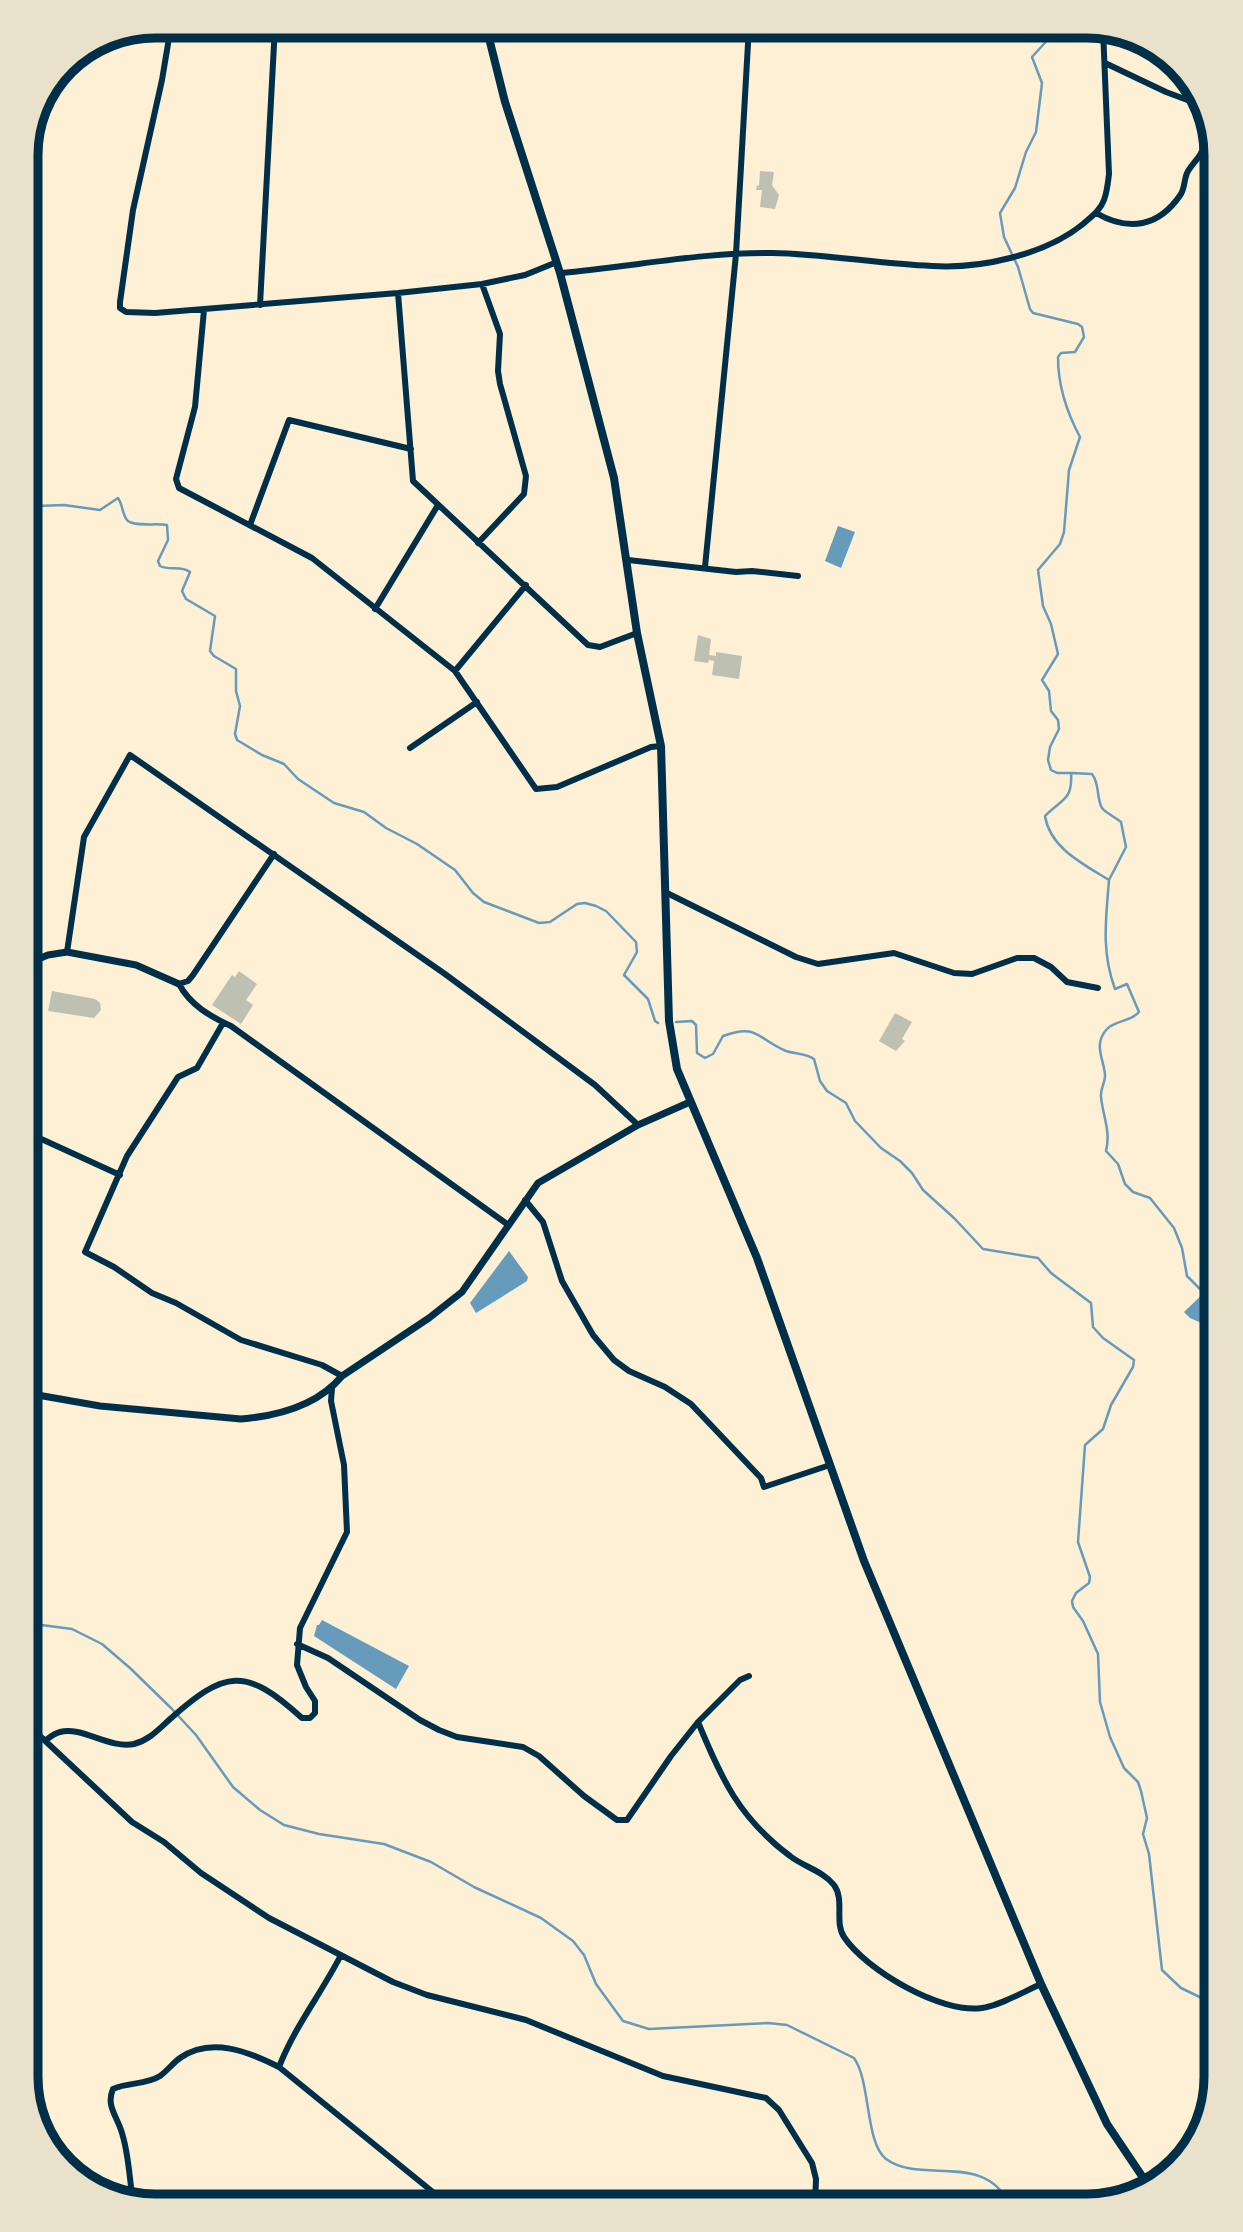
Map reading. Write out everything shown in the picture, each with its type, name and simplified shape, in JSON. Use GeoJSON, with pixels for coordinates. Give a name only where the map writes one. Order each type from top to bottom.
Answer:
{"type":"FeatureCollection","features":[{"type":"Feature","properties":{"kind":"main road"},"geometry":{"type":"LineString","coordinates":[[489,38],[505,102],[557,262],[614,478],[637,633],[661,746],[671,1044],[677,1069],[757,1258],[879,1599],[1041,1984],[1107,2124],[1144,2179]]}},
{"type":"Feature","properties":{"kind":"street"},"geometry":{"type":"LineString","coordinates":[[169,38],[160,91],[133,209],[120,308],[126,312],[204,310],[482,284],[525,275],[557,262]]}},
{"type":"Feature","properties":{"kind":"street"},"geometry":{"type":"LineString","coordinates":[[260,305],[274,38]]}},
{"type":"Feature","properties":{"kind":"street"},"geometry":{"type":"LineString","coordinates":[[705,568],[736,254],[748,39]]}},
{"type":"Feature","properties":{"kind":"street"},"geometry":{"type":"LineString","coordinates":[[560,273],[736,254],[775,253],[932,267],[1024,255],[1044,248],[1072,233],[1096,213],[1104,201],[1109,174],[1104,40]]}},
{"type":"Feature","properties":{"kind":"street"},"geometry":{"type":"LineString","coordinates":[[1105,63],[1191,101]]}},
{"type":"Feature","properties":{"kind":"street"},"geometry":{"type":"LineString","coordinates":[[1096,213],[1113,222],[1129,225],[1159,216],[1183,191],[1187,173],[1204,146]]}},
{"type":"Feature","properties":{"kind":"street"},"geometry":{"type":"LineString","coordinates":[[478,542],[524,495],[526,476],[500,384],[500,334],[482,284]]}},
{"type":"Feature","properties":{"kind":"street"},"geometry":{"type":"LineString","coordinates":[[398,293],[413,481],[588,645],[600,647],[637,633]]}},
{"type":"Feature","properties":{"kind":"street"},"geometry":{"type":"LineString","coordinates":[[204,310],[195,407],[176,479],[179,488],[312,558],[455,671],[536,789],[556,787],[651,747],[661,746]]}},
{"type":"Feature","properties":{"kind":"street"},"geometry":{"type":"LineString","coordinates":[[250,525],[289,420],[411,449]]}},
{"type":"Feature","properties":{"kind":"street"},"geometry":{"type":"LineString","coordinates":[[375,609],[438,505]]}},
{"type":"Feature","properties":{"kind":"street"},"geometry":{"type":"LineString","coordinates":[[628,560],[798,576]]}},
{"type":"Feature","properties":{"kind":"street"},"geometry":{"type":"LineString","coordinates":[[455,671],[526,585]]}},
{"type":"Feature","properties":{"kind":"street"},"geometry":{"type":"LineString","coordinates":[[410,748],[477,702]]}},
{"type":"Feature","properties":{"kind":"street"},"geometry":{"type":"LineString","coordinates":[[68,952],[84,836],[130,755],[445,974],[595,1085],[638,1125]]}},
{"type":"Feature","properties":{"kind":"street"},"geometry":{"type":"LineString","coordinates":[[179,984],[188,981],[193,975],[274,854]]}},
{"type":"Feature","properties":{"kind":"street"},"geometry":{"type":"LineString","coordinates":[[665,892],[796,957],[818,964],[894,953],[954,973],[972,974],[1017,958],[1034,958],[1051,967],[1067,982],[1098,988]]}},
{"type":"Feature","properties":{"kind":"street"},"geometry":{"type":"LineString","coordinates":[[39,959],[68,952],[136,965],[179,984],[184,994],[199,1008],[231,1026],[507,1224]]}},
{"type":"Feature","properties":{"kind":"street"},"geometry":{"type":"LineString","coordinates":[[223,1023],[197,1068],[178,1077],[127,1156],[85,1252],[114,1267],[152,1293],[176,1303],[241,1340],[322,1365],[342,1376]]}},
{"type":"Feature","properties":{"kind":"street"},"geometry":{"type":"LineString","coordinates":[[38,1395],[100,1406],[241,1419],[263,1417],[294,1408],[332,1388],[342,1376],[429,1318],[462,1292],[538,1183],[638,1125],[690,1102]]}},
{"type":"Feature","properties":{"kind":"street"},"geometry":{"type":"LineString","coordinates":[[38,1138],[120,1175]]}},
{"type":"Feature","properties":{"kind":"street"},"geometry":{"type":"LineString","coordinates":[[525,1200],[543,1222],[562,1281],[577,1310],[614,1360],[629,1371],[666,1387],[691,1404],[761,1478],[764,1487],[830,1465]]}},
{"type":"Feature","properties":{"kind":"street"},"geometry":{"type":"LineString","coordinates":[[46,1740],[58,1732],[69,1731],[117,1744],[139,1742],[147,1739],[200,1693],[227,1682],[246,1681],[261,1685],[302,1718],[310,1718],[315,1713],[315,1702],[297,1665],[299,1628],[347,1532],[344,1465],[331,1401],[332,1388]]}},
{"type":"Feature","properties":{"kind":"street"},"geometry":{"type":"LineString","coordinates":[[297,1644],[328,1658],[439,1730],[457,1737],[523,1746],[540,1756],[583,1796],[617,1820],[627,1820],[698,1722],[740,1679],[749,1676]]}},
{"type":"Feature","properties":{"kind":"street"},"geometry":{"type":"LineString","coordinates":[[698,1722],[735,1801],[759,1828],[791,1857],[819,1872],[836,1886],[842,1935],[877,1970],[898,1983],[955,2007],[982,2008],[1041,1984]]}},
{"type":"Feature","properties":{"kind":"street"},"geometry":{"type":"LineString","coordinates":[[38,1733],[132,1822],[164,1842],[201,1873],[268,1918],[401,1986],[526,2020],[653,2073],[766,2098],[779,2110],[812,2162],[816,2179],[815,2194]]}},
{"type":"Feature","properties":{"kind":"street"},"geometry":{"type":"LineString","coordinates":[[279,2067],[290,2039],[330,1978],[341,1955]]}},
{"type":"Feature","properties":{"kind":"street"},"geometry":{"type":"LineString","coordinates":[[132,2191],[126,2144],[110,2107],[109,2097],[113,2089],[160,2076],[182,2056],[215,2048],[251,2053],[279,2067],[434,2193]]}},
{"type":"Feature","properties":{"kind":"water"},"geometry":{"type":"Polygon","coordinates":[[[838,526],[855,532],[841,568],[825,561],[838,526]]]}},
{"type":"Feature","properties":{"kind":"water"},"geometry":{"type":"Polygon","coordinates":[[[509,1251],[528,1277],[527,1281],[476,1313],[470,1303],[509,1251]]]}},
{"type":"Feature","properties":{"kind":"water"},"geometry":{"type":"Polygon","coordinates":[[[1204,1293],[1204,1324],[1184,1312],[1204,1293]]]}},
{"type":"Feature","properties":{"kind":"water"},"geometry":{"type":"Polygon","coordinates":[[[322,1620],[409,1666],[396,1689],[314,1636],[317,1625],[322,1620]]]}},
{"type":"Feature","properties":{"kind":"building"},"geometry":{"type":"Polygon","coordinates":[[[760,171],[774,172],[772,185],[779,195],[775,209],[760,207],[762,190],[756,190],[757,185],[759,186],[760,171]]]}},
{"type":"Feature","properties":{"kind":"building"},"geometry":{"type":"Polygon","coordinates":[[[698,635],[711,639],[709,655],[716,656],[716,652],[742,656],[739,679],[712,675],[714,661],[694,661],[698,635]]]}},
{"type":"Feature","properties":{"kind":"building"},"geometry":{"type":"Polygon","coordinates":[[[239,971],[257,984],[246,1000],[253,1005],[241,1024],[212,1005],[232,975],[235,977],[239,971]]]}},
{"type":"Feature","properties":{"kind":"building"},"geometry":{"type":"Polygon","coordinates":[[[52,991],[95,999],[100,1003],[101,1010],[94,1018],[48,1011],[52,991]]]}},
{"type":"Feature","properties":{"kind":"building"},"geometry":{"type":"Polygon","coordinates":[[[895,1013],[912,1022],[902,1039],[905,1041],[896,1051],[879,1041],[895,1013]]]}},
{"type":"Feature","properties":{"kind":"waterway"},"geometry":{"type":"LineString","coordinates":[[1048,39],[1032,57],[1042,83],[1036,132],[1026,152],[1015,188],[1000,213],[1004,237],[1018,267],[1030,309],[1033,313],[1078,324],[1082,327],[1084,337],[1075,352],[1061,353],[1058,357],[1064,398],[1080,437],[1069,470],[1064,532],[1060,544],[1038,570],[1043,606],[1051,624],[1058,654],[1042,680],[1049,691],[1051,711],[1058,720],[1059,729],[1050,747],[1048,760],[1051,770],[1071,773],[1070,789],[1065,799],[1045,816],[1053,837],[1061,846],[1109,880],[1106,935],[1111,975],[1115,989],[1127,984],[1139,1012],[1132,1018],[1110,1026],[1100,1041],[1105,1076],[1101,1094],[1107,1130],[1106,1151],[1118,1164],[1125,1184],[1133,1192],[1150,1198],[1174,1228],[1182,1248],[1187,1276],[1203,1292]]}},
{"type":"Feature","properties":{"kind":"waterway"},"geometry":{"type":"LineString","coordinates":[[39,506],[64,505],[100,510],[118,498],[125,518],[130,522],[167,525],[168,540],[158,561],[160,566],[190,572],[182,591],[186,599],[215,616],[210,651],[236,669],[236,691],[240,706],[235,734],[237,740],[284,764],[298,779],[334,803],[364,812],[386,828],[417,844],[455,870],[473,893],[484,902],[539,923],[550,922],[577,904],[585,903],[606,911],[636,942],[637,952],[624,975],[648,999],[658,1023]]}},
{"type":"Feature","properties":{"kind":"waterway"},"geometry":{"type":"LineString","coordinates":[[1072,773],[1092,774],[1102,808],[1121,822],[1126,847],[1109,880]]}},
{"type":"Feature","properties":{"kind":"waterway"},"geometry":{"type":"LineString","coordinates":[[676,1022],[692,1021],[696,1025],[697,1053],[705,1058],[713,1054],[723,1036],[744,1031],[757,1034],[786,1051],[814,1059],[820,1081],[827,1091],[846,1103],[855,1121],[881,1148],[900,1161],[923,1190],[983,1249],[1038,1258],[1051,1273],[1091,1303],[1093,1327],[1103,1338],[1134,1360],[1133,1367],[1111,1405],[1103,1429],[1085,1445],[1078,1542],[1090,1577],[1089,1583],[1076,1593],[1072,1601],[1098,1654],[1100,1702],[1110,1737],[1124,1768],[1138,1782],[1141,1791],[1147,1818],[1143,1834],[1149,1854],[1162,1970],[1181,1988],[1204,1999]]}},
{"type":"Feature","properties":{"kind":"waterway"},"geometry":{"type":"LineString","coordinates":[[38,1625],[72,1629],[102,1644],[130,1668],[196,1735],[233,1787],[260,1810],[284,1825],[319,1834],[384,1844],[431,1862],[474,1887],[541,1918],[573,1941],[584,1955],[596,1984],[623,2021],[649,2029],[768,2023],[787,2025],[854,2058],[863,2082],[875,2140],[886,2159],[900,2166],[917,2169],[969,2173],[985,2179],[1002,2194]]}}]}
